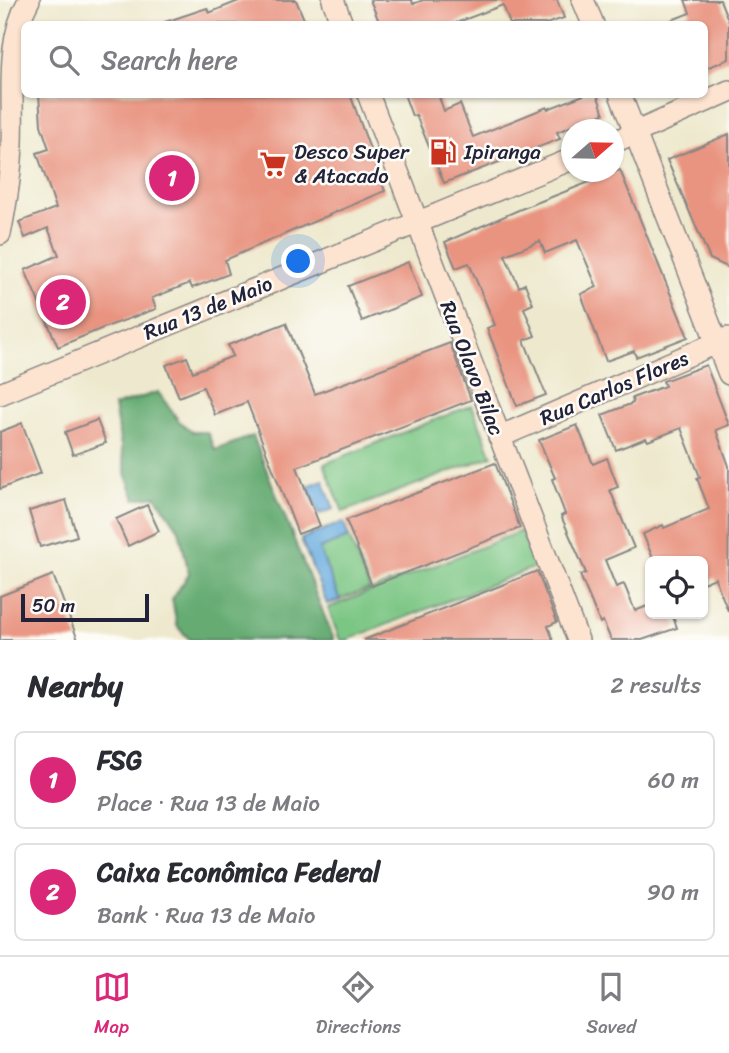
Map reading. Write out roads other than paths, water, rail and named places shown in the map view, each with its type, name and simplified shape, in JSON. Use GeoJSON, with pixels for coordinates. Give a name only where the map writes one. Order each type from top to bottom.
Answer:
{"type":"FeatureCollection","features":[{"type":"Feature","properties":{"kind":"main road"},"geometry":{"type":"LineString","coordinates":[[0,234],[10,181],[12,56],[16,33],[29,0]]}},
{"type":"Feature","properties":{"kind":"main road"},"geometry":{"type":"LineString","coordinates":[[333,0],[341,21]]}},
{"type":"Feature","properties":{"kind":"main road"},"geometry":{"type":"LineString","coordinates":[[583,0],[592,21]]}},
{"type":"Feature","properties":{"kind":"main road"},"geometry":{"type":"LineString","coordinates":[[624,138],[729,91]]}},
{"type":"Feature","properties":{"kind":"main road","name":"Rua Olavo Bilac"},"geometry":{"type":"LineString","coordinates":[[370,98],[578,640]]}},
{"type":"Feature","properties":{"kind":"main road"},"geometry":{"type":"LineString","coordinates":[[622,98],[723,340],[729,374]]}},
{"type":"Feature","properties":{"kind":"main road","name":"Rua 13 de Maio"},"geometry":{"type":"LineString","coordinates":[[0,394],[561,164]]}},
{"type":"Feature","properties":{"kind":"main road","name":"Rua Carlos Flores"},"geometry":{"type":"LineString","coordinates":[[499,437],[723,340]]}},
{"type":"Feature","properties":{"kind":"water"},"geometry":{"type":"Polygon","coordinates":[[[323,480],[334,509],[319,514],[308,486],[323,480]]]}},
{"type":"Feature","properties":{"kind":"water"},"geometry":{"type":"Polygon","coordinates":[[[343,522],[349,537],[319,549],[340,600],[327,604],[301,539],[343,522]]]}},
{"type":"Feature","properties":{"kind":"place","name":"Ipiranga"},"geometry":{"type":"Point","coordinates":[443,152]}},
{"type":"Feature","properties":{"kind":"place","name":"Desco Super & Atacado"},"geometry":{"type":"Point","coordinates":[273,164]}},
{"type":"Feature","properties":{"kind":"place","name":"FSG"},"geometry":{"type":"Point","coordinates":[172,178]}},
{"type":"Feature","properties":{"kind":"place","name":"Caixa Econômica Federal"},"geometry":{"type":"Point","coordinates":[63,302]}}]}
